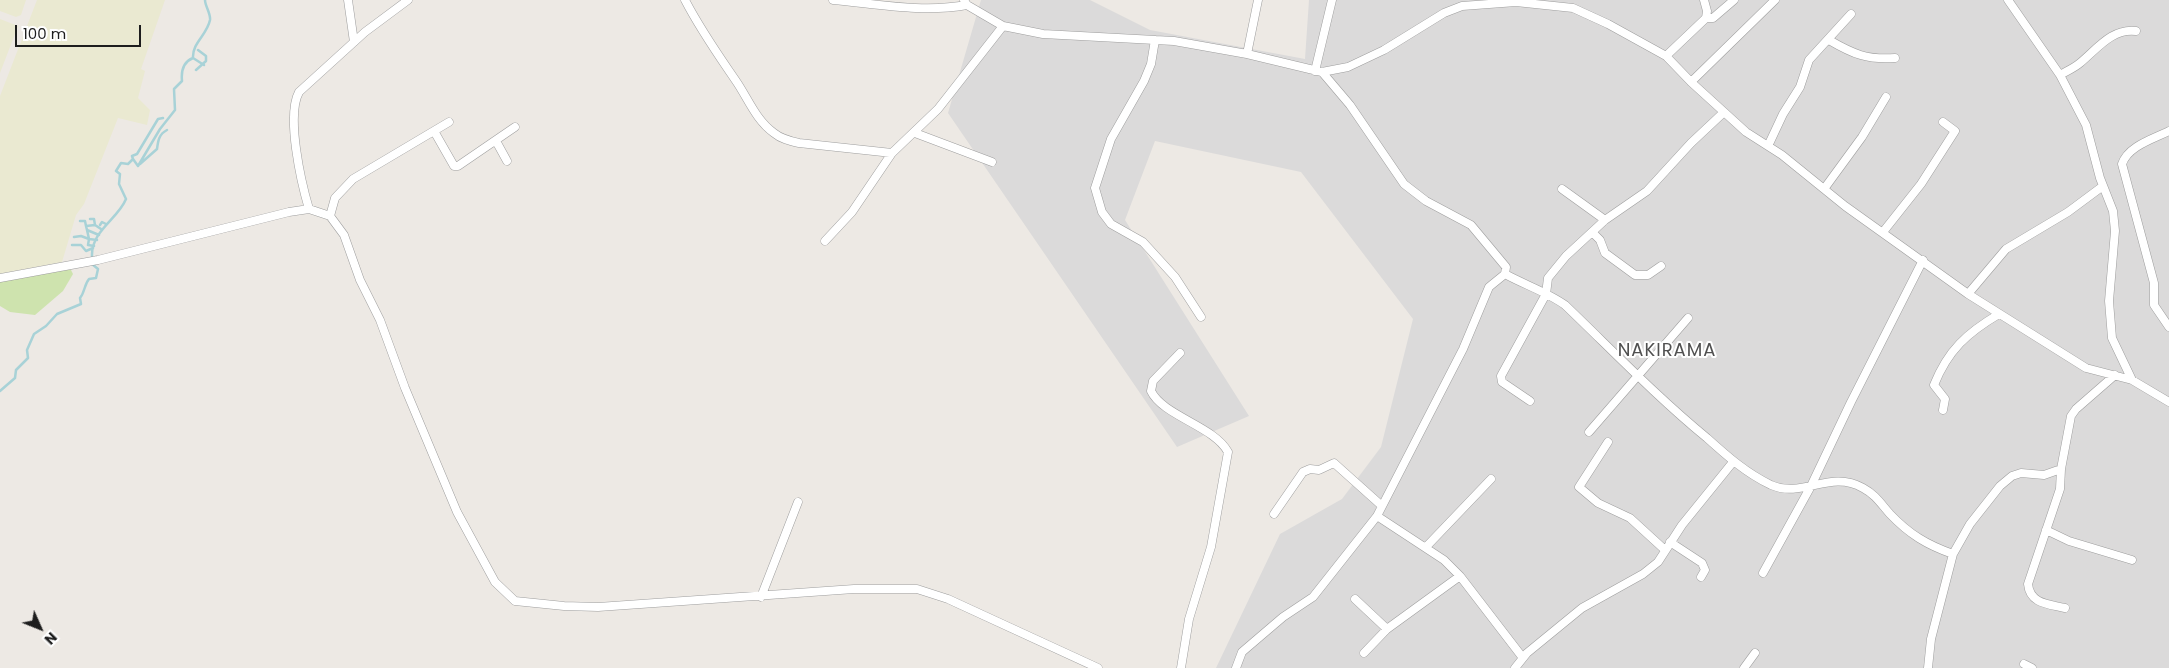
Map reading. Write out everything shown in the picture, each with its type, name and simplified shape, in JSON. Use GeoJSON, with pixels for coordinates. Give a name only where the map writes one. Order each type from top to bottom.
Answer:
{"type":"FeatureCollection","features":[{"type":"Feature","properties":{"kind":"street"},"geometry":{"type":"LineString","coordinates":[[348,0],[354,42]]}},
{"type":"Feature","properties":{"kind":"street"},"geometry":{"type":"LineString","coordinates":[[309,209],[297,156],[294,104],[305,84],[354,42],[408,0]]}},
{"type":"Feature","properties":{"kind":"street"},"geometry":{"type":"LineString","coordinates":[[685,0],[703,35],[738,85],[760,121],[775,134],[786,140],[892,153]]}},
{"type":"Feature","properties":{"kind":"street"},"geometry":{"type":"LineString","coordinates":[[833,0],[920,10],[940,10],[965,3],[1003,26],[1043,34],[1200,44],[1319,71],[1339,70],[1384,50],[1431,20],[1462,6],[1516,2],[1573,8],[1608,24],[1666,56],[1723,113],[1746,132],[1782,155],[1845,206],[1968,294],[2086,368],[2132,380],[2169,402]]}},
{"type":"Feature","properties":{"kind":"street"},"geometry":{"type":"LineString","coordinates":[[1246,54],[1258,0]]}},
{"type":"Feature","properties":{"kind":"street"},"geometry":{"type":"LineString","coordinates":[[1319,71],[1332,0]]}},
{"type":"Feature","properties":{"kind":"street"},"geometry":{"type":"LineString","coordinates":[[1666,56],[1706,18],[1707,11],[1704,0]]}},
{"type":"Feature","properties":{"kind":"street"},"geometry":{"type":"LineString","coordinates":[[1706,18],[1713,18],[1734,0]]}},
{"type":"Feature","properties":{"kind":"street"},"geometry":{"type":"LineString","coordinates":[[1691,82],[1775,0]]}},
{"type":"Feature","properties":{"kind":"street"},"geometry":{"type":"LineString","coordinates":[[2008,0],[2060,75],[2086,125],[2103,186],[2113,211],[2115,231],[2110,276],[2110,322],[2116,350],[2132,380]]}},
{"type":"Feature","properties":{"kind":"street"},"geometry":{"type":"LineString","coordinates":[[1768,146],[1780,120],[1800,87],[1808,60],[1829,40],[1851,14]]}},
{"type":"Feature","properties":{"kind":"street"},"geometry":{"type":"LineString","coordinates":[[825,241],[852,212],[892,153],[915,133],[958,86],[1003,26]]}},
{"type":"Feature","properties":{"kind":"street"},"geometry":{"type":"LineString","coordinates":[[2060,75],[2078,65],[2114,34],[2125,30],[2136,32]]}},
{"type":"Feature","properties":{"kind":"street"},"geometry":{"type":"LineString","coordinates":[[1155,40],[1144,81],[1111,139],[1095,188],[1102,212],[1111,224],[1143,242],[1174,277],[1201,317]]}},
{"type":"Feature","properties":{"kind":"street"},"geometry":{"type":"LineString","coordinates":[[1829,40],[1853,54],[1880,59],[1895,58]]}},
{"type":"Feature","properties":{"kind":"street"},"geometry":{"type":"LineString","coordinates":[[1336,89],[1339,70]]}},
{"type":"Feature","properties":{"kind":"street"},"geometry":{"type":"LineString","coordinates":[[1236,668],[1238,659],[1249,646],[1284,617],[1313,597],[1377,516],[1463,349],[1489,287],[1505,274],[1506,267],[1471,225],[1426,201],[1404,184],[1336,89],[1319,71]]}},
{"type":"Feature","properties":{"kind":"street"},"geometry":{"type":"LineString","coordinates":[[1824,189],[1862,137],[1886,97]]}},
{"type":"Feature","properties":{"kind":"street"},"geometry":{"type":"LineString","coordinates":[[1530,401],[1502,382],[1501,376],[1546,294],[1548,278],[1592,232],[1647,191],[1690,143],[1723,113]]}},
{"type":"Feature","properties":{"kind":"street"},"geometry":{"type":"LineString","coordinates":[[330,216],[334,198],[353,179],[449,122]]}},
{"type":"Feature","properties":{"kind":"street"},"geometry":{"type":"LineString","coordinates":[[1883,232],[1921,184],[1954,131],[1943,122]]}},
{"type":"Feature","properties":{"kind":"street"},"geometry":{"type":"LineString","coordinates":[[434,131],[454,166],[458,166],[515,127]]}},
{"type":"Feature","properties":{"kind":"street"},"geometry":{"type":"LineString","coordinates":[[2169,130],[2125,155],[2122,164],[2154,283],[2154,305],[2169,328]]}},
{"type":"Feature","properties":{"kind":"street"},"geometry":{"type":"LineString","coordinates":[[915,133],[992,162]]}},
{"type":"Feature","properties":{"kind":"street"},"geometry":{"type":"LineString","coordinates":[[496,141],[507,161]]}},
{"type":"Feature","properties":{"kind":"street"},"geometry":{"type":"LineString","coordinates":[[1968,294],[2006,249],[2068,212],[2103,186]]}},
{"type":"Feature","properties":{"kind":"street"},"geometry":{"type":"LineString","coordinates":[[1562,189],[1606,220]]}},
{"type":"Feature","properties":{"kind":"street"},"geometry":{"type":"LineString","coordinates":[[0,278],[98,260],[290,212],[309,209],[330,216],[344,235],[360,280],[380,320],[405,388],[457,512],[481,559],[491,572],[495,582],[507,596],[524,603],[598,608],[656,602],[703,601],[854,589],[917,589],[948,599],[1098,668]]}},
{"type":"Feature","properties":{"kind":"street"},"geometry":{"type":"LineString","coordinates":[[1592,232],[1600,240],[1605,252],[1635,275],[1648,275],[1661,266]]}},
{"type":"Feature","properties":{"kind":"street"},"geometry":{"type":"LineString","coordinates":[[1763,573],[1811,486],[1923,260]]}},
{"type":"Feature","properties":{"kind":"street"},"geometry":{"type":"LineString","coordinates":[[1505,274],[1553,296],[1565,305],[1637,376],[1734,462],[1772,485],[1788,488],[1811,486],[1833,480],[1850,482],[1878,498],[1888,512],[1916,539],[1953,554]]}},
{"type":"Feature","properties":{"kind":"street"},"geometry":{"type":"LineString","coordinates":[[1943,410],[1945,399],[1934,385],[1943,364],[1972,330],[1999,314]]}},
{"type":"Feature","properties":{"kind":"street"},"geometry":{"type":"LineString","coordinates":[[1588,432],[1688,318]]}},
{"type":"Feature","properties":{"kind":"street"},"geometry":{"type":"LineString","coordinates":[[1180,353],[1151,385],[1153,395],[1220,443],[1228,452],[1213,540],[1189,619],[1181,668]]}},
{"type":"Feature","properties":{"kind":"street"},"geometry":{"type":"LineString","coordinates":[[2064,608],[2037,600],[2029,591],[2028,584],[2060,490],[2061,469],[2070,416],[2082,403],[2115,375]]}},
{"type":"Feature","properties":{"kind":"street"},"geometry":{"type":"LineString","coordinates":[[1608,442],[1579,487],[1598,502],[1630,518],[1665,550]]}},
{"type":"Feature","properties":{"kind":"street"},"geometry":{"type":"LineString","coordinates":[[1515,668],[1523,658],[1582,608],[1626,581],[1643,574],[1658,562],[1670,542],[1734,462]]}},
{"type":"Feature","properties":{"kind":"street"},"geometry":{"type":"LineString","coordinates":[[1274,514],[1303,472],[1310,469],[1319,470],[1334,463],[1382,506]]}},
{"type":"Feature","properties":{"kind":"street"},"geometry":{"type":"LineString","coordinates":[[1928,668],[1931,639],[1953,554],[1970,524],[2000,486],[2012,476],[2021,473],[2044,475],[2061,469]]}},
{"type":"Feature","properties":{"kind":"street"},"geometry":{"type":"LineString","coordinates":[[1426,547],[1491,479]]}},
{"type":"Feature","properties":{"kind":"street"},"geometry":{"type":"LineString","coordinates":[[761,597],[798,502]]}},
{"type":"Feature","properties":{"kind":"street"},"geometry":{"type":"LineString","coordinates":[[1377,516],[1444,560],[1460,576],[1523,658]]}},
{"type":"Feature","properties":{"kind":"street"},"geometry":{"type":"LineString","coordinates":[[2046,530],[2069,540],[2132,560]]}},
{"type":"Feature","properties":{"kind":"street"},"geometry":{"type":"LineString","coordinates":[[1670,542],[1702,562],[1705,570],[1701,577]]}},
{"type":"Feature","properties":{"kind":"street"},"geometry":{"type":"LineString","coordinates":[[1364,653],[1387,629],[1460,576]]}},
{"type":"Feature","properties":{"kind":"street"},"geometry":{"type":"LineString","coordinates":[[1355,599],[1387,629]]}},
{"type":"Feature","properties":{"kind":"street"},"geometry":{"type":"LineString","coordinates":[[1744,668],[1755,653]]}},
{"type":"Feature","properties":{"kind":"street"},"geometry":{"type":"LineString","coordinates":[[2024,664],[2032,668]]}},
{"type":"Feature","properties":{"kind":"shaded area"},"geometry":{"type":"Polygon","coordinates":[[[981,0],[1090,0],[1150,30],[1305,59],[1309,0],[2169,0],[2169,668],[1216,668],[1280,534],[1342,499],[1381,447],[1413,319],[1301,172],[1155,141],[1125,220],[1249,416],[1177,447],[948,113],[981,0]]]}},
{"type":"Feature","properties":{"kind":"green space"},"geometry":{"type":"Polygon","coordinates":[[[0,0],[26,0],[21,15],[16,17],[0,11],[0,0]]]}},
{"type":"Feature","properties":{"kind":"green space"},"geometry":{"type":"Polygon","coordinates":[[[37,0],[165,0],[141,69],[145,71],[138,98],[150,110],[147,125],[118,118],[84,204],[76,215],[62,262],[0,274],[0,96],[37,0]]]}},
{"type":"Feature","properties":{"kind":"green space"},"geometry":{"type":"Polygon","coordinates":[[[0,19],[18,26],[0,73],[0,19]]]}},
{"type":"Feature","properties":{"kind":"green space"},"geometry":{"type":"Polygon","coordinates":[[[70,268],[73,274],[63,291],[35,315],[10,312],[0,306],[0,281],[70,268]]]}},
{"type":"Feature","properties":{"kind":"waterway"},"geometry":{"type":"LineString","coordinates":[[92,256],[93,247],[100,232],[117,213],[126,199],[119,184],[120,174],[116,171],[121,163],[128,164],[133,159],[138,166],[160,129],[175,110],[174,89],[182,81],[183,67],[193,58],[197,43],[210,20],[205,0]]}},
{"type":"Feature","properties":{"kind":"waterway"},"geometry":{"type":"LineString","coordinates":[[196,70],[206,61],[206,56],[198,50]]}},
{"type":"Feature","properties":{"kind":"waterway"},"geometry":{"type":"LineString","coordinates":[[193,58],[204,65]]}},
{"type":"Feature","properties":{"kind":"waterway"},"geometry":{"type":"LineString","coordinates":[[133,159],[132,156],[137,154],[158,119],[163,118]]}},
{"type":"Feature","properties":{"kind":"waterway"},"geometry":{"type":"LineString","coordinates":[[140,164],[157,149],[158,141],[167,130]]}},
{"type":"Feature","properties":{"kind":"waterway"},"geometry":{"type":"LineString","coordinates":[[90,219],[94,219],[95,225]]}},
{"type":"Feature","properties":{"kind":"waterway"},"geometry":{"type":"LineString","coordinates":[[80,221],[85,221],[86,226],[95,225],[101,229]]}},
{"type":"Feature","properties":{"kind":"waterway"},"geometry":{"type":"LineString","coordinates":[[100,225],[102,222],[106,224]]}},
{"type":"Feature","properties":{"kind":"waterway"},"geometry":{"type":"LineString","coordinates":[[86,226],[87,230],[99,235]]}},
{"type":"Feature","properties":{"kind":"waterway"},"geometry":{"type":"LineString","coordinates":[[87,230],[89,239],[97,240]]}},
{"type":"Feature","properties":{"kind":"waterway"},"geometry":{"type":"LineString","coordinates":[[74,237],[81,236],[89,239],[88,245],[94,246]]}},
{"type":"Feature","properties":{"kind":"waterway"},"geometry":{"type":"LineString","coordinates":[[72,245],[81,245],[86,251],[93,248]]}},
{"type":"Feature","properties":{"kind":"waterway"},"geometry":{"type":"LineString","coordinates":[[0,391],[15,378],[16,370],[28,358],[27,350],[34,334],[46,326],[57,314],[81,304],[80,298],[87,281],[96,278],[98,269],[92,264]]}},
{"type":"Feature","properties":{"kind":"district","name":"NAKIRAMA"},"geometry":{"type":"Point","coordinates":[1667,351]}}]}
